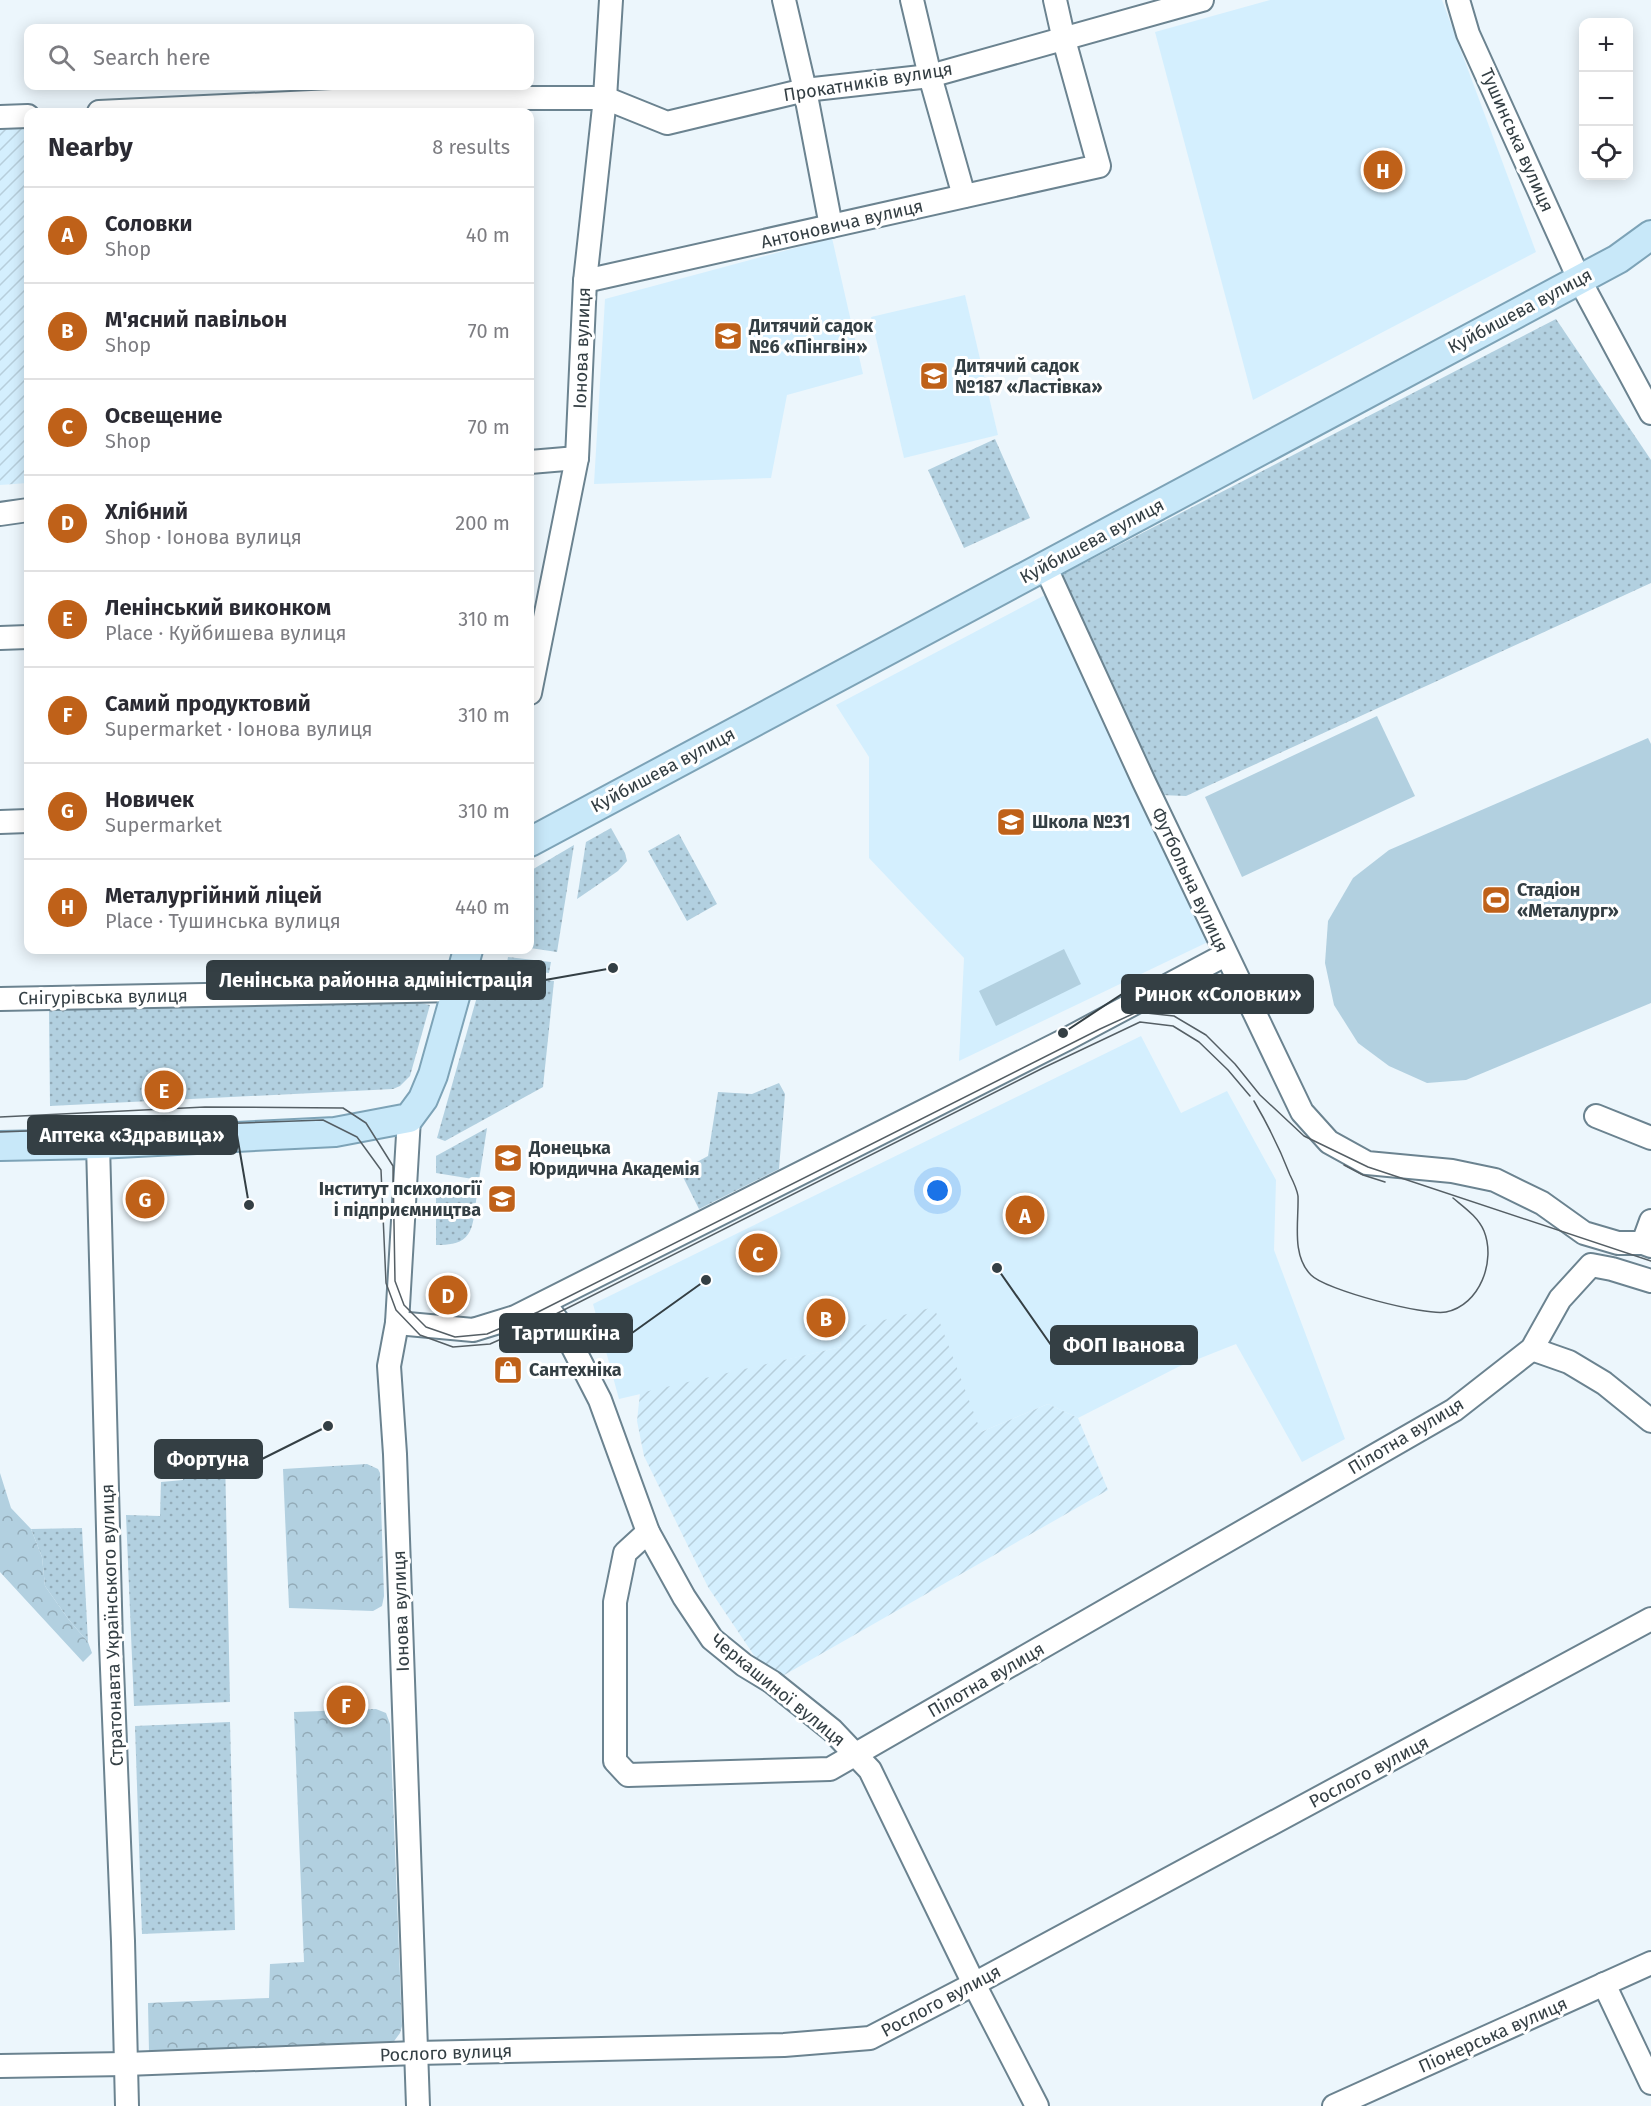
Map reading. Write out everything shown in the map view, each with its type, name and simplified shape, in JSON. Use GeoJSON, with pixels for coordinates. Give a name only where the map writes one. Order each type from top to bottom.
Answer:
{"type":"FeatureCollection","features":[{"type":"Feature","properties":{"kind":"main road","name":"Куйбишева вулиця"},"geometry":{"type":"LineString","coordinates":[[534,840],[1618,259],[1651,236]]}},
{"type":"Feature","properties":{"kind":"main road"},"geometry":{"type":"LineString","coordinates":[[0,1146],[98,1144],[335,1132],[409,1118],[423,1099],[433,1075],[467,954]]}},
{"type":"Feature","properties":{"kind":"street","name":"Іонова вулиця"},"geometry":{"type":"LineString","coordinates":[[534,673],[577,458],[585,281],[605,98],[611,0]]}},
{"type":"Feature","properties":{"kind":"street"},"geometry":{"type":"LineString","coordinates":[[784,0],[805,90],[831,226]]}},
{"type":"Feature","properties":{"kind":"street"},"geometry":{"type":"LineString","coordinates":[[912,0],[930,76],[964,196]]}},
{"type":"Feature","properties":{"kind":"street"},"geometry":{"type":"LineString","coordinates":[[1054,0],[1064,40]]}},
{"type":"Feature","properties":{"kind":"street","name":"Прокатників вулиця"},"geometry":{"type":"LineString","coordinates":[[605,98],[667,123],[805,90],[930,76],[1202,0]]}},
{"type":"Feature","properties":{"kind":"street","name":"Тушинська вулиця"},"geometry":{"type":"LineString","coordinates":[[1458,0],[1468,34],[1579,279],[1651,413]]}},
{"type":"Feature","properties":{"kind":"street","name":"Антоновича вулиця"},"geometry":{"type":"LineString","coordinates":[[585,281],[1099,166],[1064,40]]}},
{"type":"Feature","properties":{"kind":"street"},"geometry":{"type":"LineString","coordinates":[[184,108],[395,98],[605,98]]}},
{"type":"Feature","properties":{"kind":"street"},"geometry":{"type":"LineString","coordinates":[[0,117],[24,116]]}},
{"type":"Feature","properties":{"kind":"street"},"geometry":{"type":"LineString","coordinates":[[534,462],[577,458]]}},
{"type":"Feature","properties":{"kind":"street"},"geometry":{"type":"LineString","coordinates":[[0,514],[24,511]]}},
{"type":"Feature","properties":{"kind":"street","name":"Футбольна вулиця"},"geometry":{"type":"LineString","coordinates":[[1045,566],[1226,955],[1302,1112],[1329,1142],[1367,1163],[1452,1171],[1496,1180],[1542,1203],[1584,1233],[1618,1243],[1647,1244],[1651,1221]]}},
{"type":"Feature","properties":{"kind":"street"},"geometry":{"type":"LineString","coordinates":[[0,638],[24,637]]}},
{"type":"Feature","properties":{"kind":"street"},"geometry":{"type":"LineString","coordinates":[[0,822],[24,821]]}},
{"type":"Feature","properties":{"kind":"street"},"geometry":{"type":"LineString","coordinates":[[397,1323],[473,1330],[515,1317],[1067,1039],[1226,955]]}},
{"type":"Feature","properties":{"kind":"street","name":"Снігурівська вулиця"},"geometry":{"type":"LineString","coordinates":[[0,999],[457,990]]}},
{"type":"Feature","properties":{"kind":"street"},"geometry":{"type":"LineString","coordinates":[[1596,1116],[1651,1138]]}},
{"type":"Feature","properties":{"kind":"street","name":"Іонова вулиця"},"geometry":{"type":"LineString","coordinates":[[409,1118],[397,1323],[389,1366],[395,1454],[417,2106]]}},
{"type":"Feature","properties":{"kind":"street","name":"Стратонавта Українського вулиця"},"geometry":{"type":"LineString","coordinates":[[98,1144],[111,1644],[127,2106]]}},
{"type":"Feature","properties":{"kind":"street"},"geometry":{"type":"LineString","coordinates":[[1651,1281],[1591,1265],[1560,1299],[1532,1349],[1569,1362],[1604,1383],[1651,1421]]}},
{"type":"Feature","properties":{"kind":"street","name":"Черкашиної вулиця"},"geometry":{"type":"LineString","coordinates":[[544,1303],[563,1328],[600,1400],[648,1532],[684,1597],[712,1639],[832,1730],[870,1770],[974,1984],[1037,2106]]}},
{"type":"Feature","properties":{"kind":"street","name":"Пілотна вулиця"},"geometry":{"type":"LineString","coordinates":[[648,1532],[625,1553],[615,1602],[615,1761],[628,1775],[830,1769],[1454,1410],[1532,1349]]}},
{"type":"Feature","properties":{"kind":"street","name":"Рослого вулиця"},"geometry":{"type":"LineString","coordinates":[[0,2066],[784,2045],[870,2038],[1651,1619]]}},
{"type":"Feature","properties":{"kind":"street","name":"Піонерська вулиця"},"geometry":{"type":"LineString","coordinates":[[1334,2106],[1651,1963]]}},
{"type":"Feature","properties":{"kind":"street"},"geometry":{"type":"LineString","coordinates":[[1604,1984],[1651,2083]]}},
{"type":"Feature","properties":{"kind":"shaded area"},"geometry":{"type":"Polygon","coordinates":[[[1270,0],[1442,0],[1536,252],[1253,400],[1155,32],[1270,0]]]}},
{"type":"Feature","properties":{"kind":"shaded area"},"geometry":{"type":"Polygon","coordinates":[[[24,128],[24,483],[0,485],[0,130],[24,128]]]}},
{"type":"Feature","properties":{"kind":"shaded area","name":"Дитячий садок №6 «Пінгвін»"},"geometry":{"type":"Polygon","coordinates":[[[832,238],[863,374],[787,395],[771,478],[594,484],[605,299],[832,238]]]}},
{"type":"Feature","properties":{"kind":"shaded area","name":"Дитячий садок №187 «Ластівка»"},"geometry":{"type":"Polygon","coordinates":[[[965,295],[998,435],[904,458],[871,317],[965,295]]]}},
{"type":"Feature","properties":{"kind":"shaded area","name":"Школа №31"},"geometry":{"type":"Polygon","coordinates":[[[1047,594],[1210,941],[959,1061],[964,958],[869,858],[869,757],[836,705],[1047,594]]]}},
{"type":"Feature","properties":{"kind":"shaded area"},"geometry":{"type":"Polygon","coordinates":[[[1141,1036],[1181,1113],[1227,1091],[1276,1180],[1274,1250],[1345,1439],[1302,1462],[1236,1344],[1178,1367],[1078,1418],[1048,1404],[981,1432],[838,1332],[841,1347],[619,1399],[593,1304],[1141,1036]]]}},
{"type":"Feature","properties":{"kind":"shaded area"},"geometry":{"type":"Polygon","coordinates":[[[934,1307],[981,1432],[1048,1404],[1078,1418],[1108,1490],[772,1682],[708,1587],[644,1456],[637,1421],[640,1393],[841,1347],[838,1332],[934,1307]]]}},
{"type":"Feature","properties":{"kind":"green space"},"geometry":{"type":"Polygon","coordinates":[[[1556,319],[1651,460],[1651,583],[1186,796],[1160,795],[1061,575],[1556,319]]]}},
{"type":"Feature","properties":{"kind":"green space"},"geometry":{"type":"Polygon","coordinates":[[[995,439],[1030,518],[964,548],[928,470],[995,439]]]}},
{"type":"Feature","properties":{"kind":"green space"},"geometry":{"type":"Polygon","coordinates":[[[1377,716],[1415,796],[1242,877],[1205,797],[1377,716]]]}},
{"type":"Feature","properties":{"kind":"green space","name":"Стадіон «Металург»"},"geometry":{"type":"Polygon","coordinates":[[[1648,738],[1651,744],[1651,1003],[1466,1080],[1427,1083],[1389,1066],[1358,1043],[1334,1005],[1325,963],[1328,921],[1353,878],[1389,850],[1648,738]]]}},
{"type":"Feature","properties":{"kind":"green space"},"geometry":{"type":"Polygon","coordinates":[[[611,828],[627,861],[618,871],[577,899],[586,842],[611,828]]]}},
{"type":"Feature","properties":{"kind":"green space"},"geometry":{"type":"Polygon","coordinates":[[[679,834],[717,904],[687,921],[648,851],[679,834]]]}},
{"type":"Feature","properties":{"kind":"green space"},"geometry":{"type":"Polygon","coordinates":[[[574,845],[557,952],[534,949],[534,869],[574,845]]]}},
{"type":"Feature","properties":{"kind":"green space"},"geometry":{"type":"Polygon","coordinates":[[[1064,949],[1081,984],[996,1026],[979,991],[1064,949]]]}},
{"type":"Feature","properties":{"kind":"green space"},"geometry":{"type":"Polygon","coordinates":[[[508,957],[551,962],[549,973],[506,968],[508,957]]]}},
{"type":"Feature","properties":{"kind":"green space"},"geometry":{"type":"Polygon","coordinates":[[[504,974],[554,981],[543,1087],[445,1141],[437,1138],[480,986],[504,974]]]}},
{"type":"Feature","properties":{"kind":"green space"},"geometry":{"type":"Polygon","coordinates":[[[415,1002],[430,1005],[410,1076],[400,1086],[393,1089],[50,1106],[49,1010],[415,1002]]]}},
{"type":"Feature","properties":{"kind":"green space"},"geometry":{"type":"Polygon","coordinates":[[[779,1083],[785,1094],[779,1169],[699,1209],[680,1171],[708,1156],[718,1092],[752,1094],[779,1083]]]}},
{"type":"Feature","properties":{"kind":"green space"},"geometry":{"type":"Polygon","coordinates":[[[487,1128],[479,1180],[436,1173],[436,1156],[487,1128]]]}},
{"type":"Feature","properties":{"kind":"green space"},"geometry":{"type":"Polygon","coordinates":[[[436,1185],[477,1194],[470,1232],[459,1242],[436,1245],[436,1185]]]}},
{"type":"Feature","properties":{"kind":"green space"},"geometry":{"type":"Polygon","coordinates":[[[225,1456],[230,1702],[134,1706],[126,1515],[160,1516],[161,1482],[183,1480],[184,1458],[225,1456]]]}},
{"type":"Feature","properties":{"kind":"green space"},"geometry":{"type":"Polygon","coordinates":[[[367,1464],[378,1469],[380,1473],[384,1596],[382,1606],[373,1611],[289,1608],[283,1469],[367,1464]]]}},
{"type":"Feature","properties":{"kind":"green space"},"geometry":{"type":"Polygon","coordinates":[[[0,1473],[11,1508],[31,1529],[42,1557],[45,1586],[88,1642],[92,1653],[83,1662],[0,1572],[0,1473]]]}},
{"type":"Feature","properties":{"kind":"green space"},"geometry":{"type":"Polygon","coordinates":[[[82,1528],[88,1642],[45,1586],[42,1557],[31,1529],[82,1528]]]}},
{"type":"Feature","properties":{"kind":"green space"},"geometry":{"type":"Polygon","coordinates":[[[376,1709],[386,1713],[390,1724],[402,2026],[400,2033],[392,2044],[149,2052],[148,2003],[269,1998],[270,1964],[304,1962],[294,1712],[376,1709]]]}},
{"type":"Feature","properties":{"kind":"green space"},"geometry":{"type":"Polygon","coordinates":[[[230,1722],[235,1930],[142,1934],[135,1726],[230,1722]]]}},
{"type":"Feature","properties":{"kind":"tram line"},"geometry":{"type":"LineString","coordinates":[[0,1117],[205,1107],[343,1108],[366,1123],[393,1166],[395,1281],[404,1305],[426,1327],[455,1337],[487,1334],[538,1312],[1137,1012],[1174,1016],[1206,1035],[1235,1064],[1260,1095],[1304,1136],[1368,1167],[1651,1261]]}},
{"type":"Feature","properties":{"kind":"tram line"},"geometry":{"type":"LineString","coordinates":[[0,1132],[323,1120],[357,1137],[381,1170],[386,1283],[396,1310],[420,1335],[453,1347],[490,1344],[542,1321],[1043,1068],[1140,1022],[1173,1026],[1199,1042],[1228,1070],[1250,1096]]}},
{"type":"Feature","properties":{"kind":"tram line"},"geometry":{"type":"LineString","coordinates":[[1254,1101],[1274,1137],[1297,1191],[1297,1237],[1301,1258],[1311,1275],[1320,1281],[1376,1301],[1418,1310],[1446,1312],[1458,1308],[1476,1291],[1482,1280],[1488,1255],[1484,1231],[1478,1221],[1453,1198]]}},
{"type":"Feature","properties":{"kind":"tram line"},"geometry":{"type":"LineString","coordinates":[[1344,1165],[1363,1175],[1385,1182]]}},
{"type":"Feature","properties":{"kind":"place","name":"Металургійний ліцей"},"geometry":{"type":"Point","coordinates":[1383,170]}},
{"type":"Feature","properties":{"kind":"place","name":"Дитячий садок №6 «Пінгвін»"},"geometry":{"type":"Point","coordinates":[728,336]}},
{"type":"Feature","properties":{"kind":"place","name":"Дитячий садок №187 «Ластівка»"},"geometry":{"type":"Point","coordinates":[934,376]}},
{"type":"Feature","properties":{"kind":"place","name":"Школа №31"},"geometry":{"type":"Point","coordinates":[1011,822]}},
{"type":"Feature","properties":{"kind":"place","name":"Стадіон «Металург»"},"geometry":{"type":"Point","coordinates":[1496,900]}},
{"type":"Feature","properties":{"kind":"place","name":"Ленiнська районна адміністрація"},"geometry":{"type":"Point","coordinates":[613,968]}},
{"type":"Feature","properties":{"kind":"place","name":"Ринок «Соловки»"},"geometry":{"type":"Point","coordinates":[1063,1033]}},
{"type":"Feature","properties":{"kind":"place","name":"Ленінський виконком"},"geometry":{"type":"Point","coordinates":[164,1090]}},
{"type":"Feature","properties":{"kind":"place","name":"Донецька Юридична Академія"},"geometry":{"type":"Point","coordinates":[508,1158]}},
{"type":"Feature","properties":{"kind":"place","name":"Новичек"},"geometry":{"type":"Point","coordinates":[145,1199]}},
{"type":"Feature","properties":{"kind":"place","name":"Інститут психології і підприємництва"},"geometry":{"type":"Point","coordinates":[502,1199]}},
{"type":"Feature","properties":{"kind":"place","name":"Аптека «Здравица»"},"geometry":{"type":"Point","coordinates":[249,1205]}},
{"type":"Feature","properties":{"kind":"place","name":"Соловки"},"geometry":{"type":"Point","coordinates":[1025,1215]}},
{"type":"Feature","properties":{"kind":"place","name":"Освещение"},"geometry":{"type":"Point","coordinates":[758,1253]}},
{"type":"Feature","properties":{"kind":"place","name":"ФОП Іванова"},"geometry":{"type":"Point","coordinates":[997,1268]}},
{"type":"Feature","properties":{"kind":"place","name":"Тартишкіна"},"geometry":{"type":"Point","coordinates":[706,1280]}},
{"type":"Feature","properties":{"kind":"place","name":"Хлібний"},"geometry":{"type":"Point","coordinates":[448,1295]}},
{"type":"Feature","properties":{"kind":"place","name":"М'ясний павільон"},"geometry":{"type":"Point","coordinates":[826,1318]}},
{"type":"Feature","properties":{"kind":"place","name":"Сантехніка"},"geometry":{"type":"Point","coordinates":[508,1370]}},
{"type":"Feature","properties":{"kind":"place","name":"Фортуна"},"geometry":{"type":"Point","coordinates":[328,1426]}},
{"type":"Feature","properties":{"kind":"place","name":"Самий продуктовий"},"geometry":{"type":"Point","coordinates":[346,1705]}}]}
